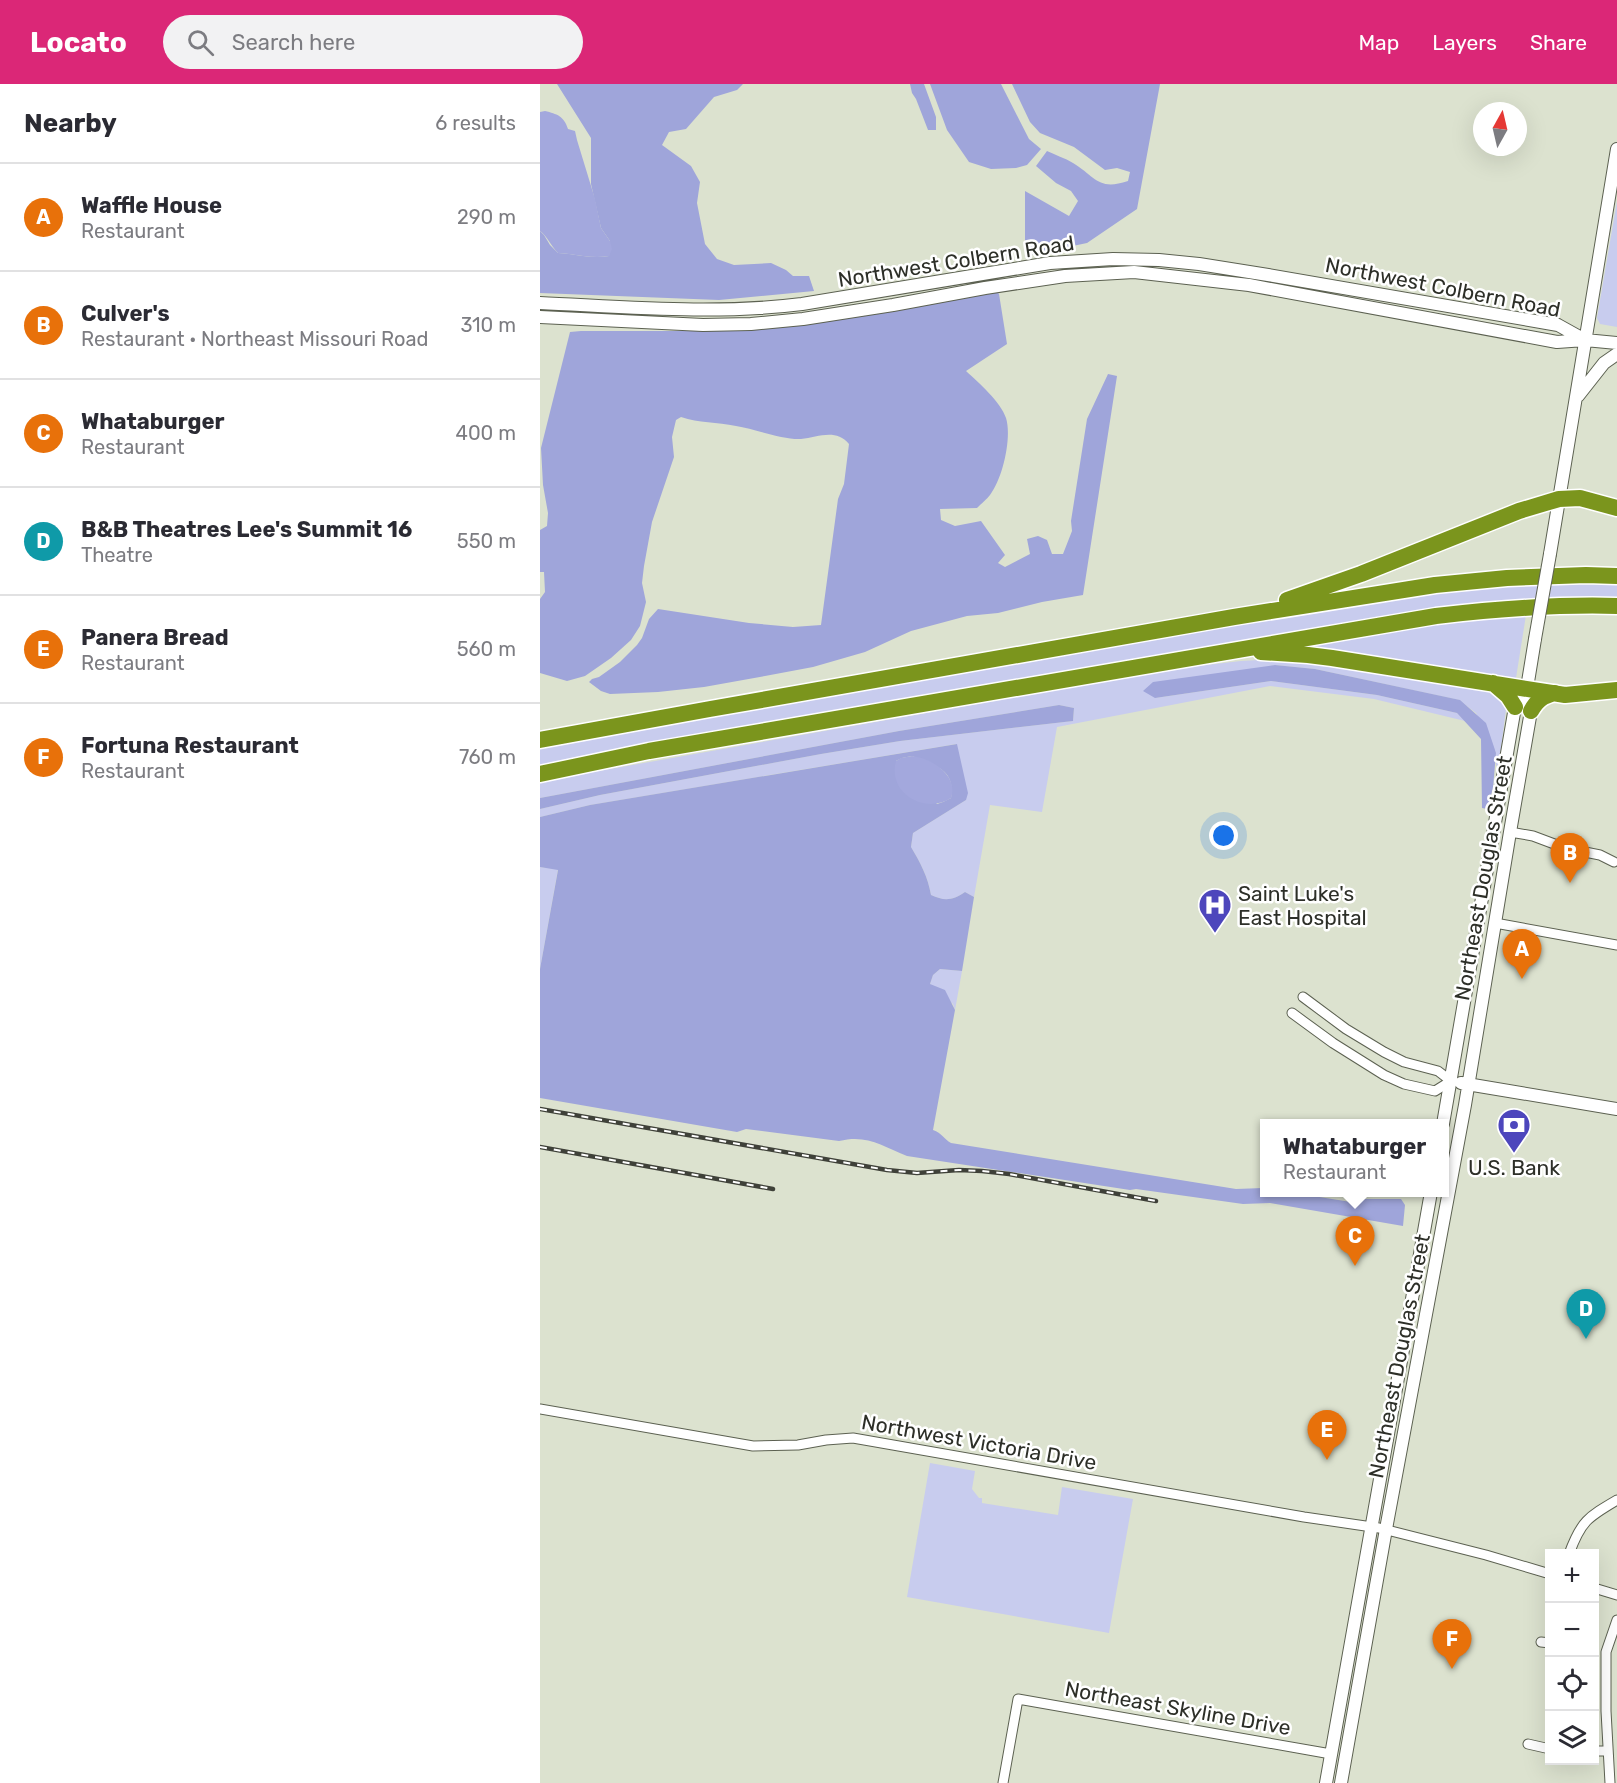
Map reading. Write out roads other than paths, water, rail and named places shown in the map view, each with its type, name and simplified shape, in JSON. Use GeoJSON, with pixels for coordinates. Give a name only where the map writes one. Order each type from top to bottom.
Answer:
{"type":"FeatureCollection","features":[{"type":"Feature","properties":{"kind":"highway"},"geometry":{"type":"LineString","coordinates":[[1234,617],[1361,574],[1519,511],[1559,499],[1580,498],[1617,508]]}},
{"type":"Feature","properties":{"kind":"highway"},"geometry":{"type":"LineString","coordinates":[[540,740],[1234,617],[1435,585],[1518,578],[1617,576]]}},
{"type":"Feature","properties":{"kind":"highway"},"geometry":{"type":"LineString","coordinates":[[540,774],[649,751],[1447,615],[1500,609],[1617,606]]}},
{"type":"Feature","properties":{"kind":"highway"},"geometry":{"type":"LineString","coordinates":[[1200,656],[1264,652],[1308,655],[1565,695],[1617,690]]}},
{"type":"Feature","properties":{"kind":"highway"},"geometry":{"type":"LineString","coordinates":[[1492,683],[1523,709],[1554,693]]}},
{"type":"Feature","properties":{"kind":"main road","name":"Northeast Douglas Street"},"geometry":{"type":"LineString","coordinates":[[1444,1119],[1527,688],[1617,149]]}},
{"type":"Feature","properties":{"kind":"main road","name":"Northwest Colbern Road"},"geometry":{"type":"LineString","coordinates":[[540,303],[692,310],[764,309],[1050,263],[1113,259],[1199,264],[1268,275],[1558,325],[1585,340]]}},
{"type":"Feature","properties":{"kind":"main road"},"geometry":{"type":"LineString","coordinates":[[1159,274],[1160,261]]}},
{"type":"Feature","properties":{"kind":"main road","name":"Northwest Colbern Road"},"geometry":{"type":"LineString","coordinates":[[540,317],[693,325],[751,324],[803,319],[1065,276],[1134,272],[1249,285],[1557,342],[1585,340],[1617,343]]}},
{"type":"Feature","properties":{"kind":"main road"},"geometry":{"type":"LineString","coordinates":[[1576,400],[1604,363],[1617,354]]}},
{"type":"Feature","properties":{"kind":"main road","name":"Northeast Douglas Street"},"geometry":{"type":"LineString","coordinates":[[1449,1196],[1510,832],[1523,709]]}},
{"type":"Feature","properties":{"kind":"main road"},"geometry":{"type":"LineString","coordinates":[[1451,1081],[1617,1109]]}},
{"type":"Feature","properties":{"kind":"main road","name":"Northeast Douglas Street"},"geometry":{"type":"LineString","coordinates":[[1326,1783],[1430,1197]]}},
{"type":"Feature","properties":{"kind":"main road","name":"Northeast Douglas Street"},"geometry":{"type":"LineString","coordinates":[[1342,1777],[1449,1197]]}},
{"type":"Feature","properties":{"kind":"main road"},"geometry":{"type":"LineString","coordinates":[[1332,1754],[1342,1761],[1342,1777]]}},
{"type":"Feature","properties":{"kind":"street"},"geometry":{"type":"LineString","coordinates":[[1510,832],[1539,838],[1565,848],[1600,855],[1614,862]]}},
{"type":"Feature","properties":{"kind":"street"},"geometry":{"type":"LineString","coordinates":[[1495,923],[1617,945]]}},
{"type":"Feature","properties":{"kind":"street"},"geometry":{"type":"LineString","coordinates":[[1292,1013],[1333,1043],[1384,1075],[1404,1084],[1435,1091],[1451,1081],[1438,1071],[1404,1062],[1384,1052],[1346,1029],[1303,997]]}},
{"type":"Feature","properties":{"kind":"street","name":"Northwest Victoria Drive"},"geometry":{"type":"LineString","coordinates":[[540,1409],[753,1446],[798,1445],[853,1438],[1304,1517],[1386,1529],[1545,1573]]}},
{"type":"Feature","properties":{"kind":"street"},"geometry":{"type":"LineString","coordinates":[[1571,1549],[1577,1533],[1588,1518],[1617,1500]]}},
{"type":"Feature","properties":{"kind":"street"},"geometry":{"type":"LineString","coordinates":[[1599,1590],[1617,1595]]}},
{"type":"Feature","properties":{"kind":"street"},"geometry":{"type":"LineString","coordinates":[[1610,1783],[1606,1653],[1617,1620]]}},
{"type":"Feature","properties":{"kind":"street"},"geometry":{"type":"LineString","coordinates":[[1599,1651],[1606,1653]]}},
{"type":"Feature","properties":{"kind":"street","name":"Northeast Skyline Drive"},"geometry":{"type":"LineString","coordinates":[[1003,1783],[1018,1699],[1332,1754]]}},
{"type":"Feature","properties":{"kind":"street"},"geometry":{"type":"LineString","coordinates":[[1528,1744],[1545,1748]]}},
{"type":"Feature","properties":{"kind":"street"},"geometry":{"type":"LineString","coordinates":[[1599,1751],[1608,1751]]}},
{"type":"Feature","properties":{"kind":"railway"},"geometry":{"type":"LineString","coordinates":[[540,1109],[887,1170],[917,1173],[959,1170],[1009,1174],[1156,1201]]}},
{"type":"Feature","properties":{"kind":"railway"},"geometry":{"type":"LineString","coordinates":[[540,1147],[773,1189]]}},
{"type":"Feature","properties":{"kind":"place","name":"Culver's"},"geometry":{"type":"Point","coordinates":[1570,883]}},
{"type":"Feature","properties":{"kind":"place","name":"Saint Luke's East Hospital"},"geometry":{"type":"Point","coordinates":[1215,934]}},
{"type":"Feature","properties":{"kind":"place","name":"Waffle House"},"geometry":{"type":"Point","coordinates":[1522,979]}},
{"type":"Feature","properties":{"kind":"place","name":"U.S. Bank"},"geometry":{"type":"Point","coordinates":[1514,1154]}},
{"type":"Feature","properties":{"kind":"place","name":"Whataburger"},"geometry":{"type":"Point","coordinates":[1355,1266]}},
{"type":"Feature","properties":{"kind":"place","name":"B&B Theatres Lee's Summit 16"},"geometry":{"type":"Point","coordinates":[1586,1339]}},
{"type":"Feature","properties":{"kind":"place","name":"Panera Bread"},"geometry":{"type":"Point","coordinates":[1327,1460]}},
{"type":"Feature","properties":{"kind":"place","name":"Fortuna Restaurant"},"geometry":{"type":"Point","coordinates":[1452,1669]}}]}
